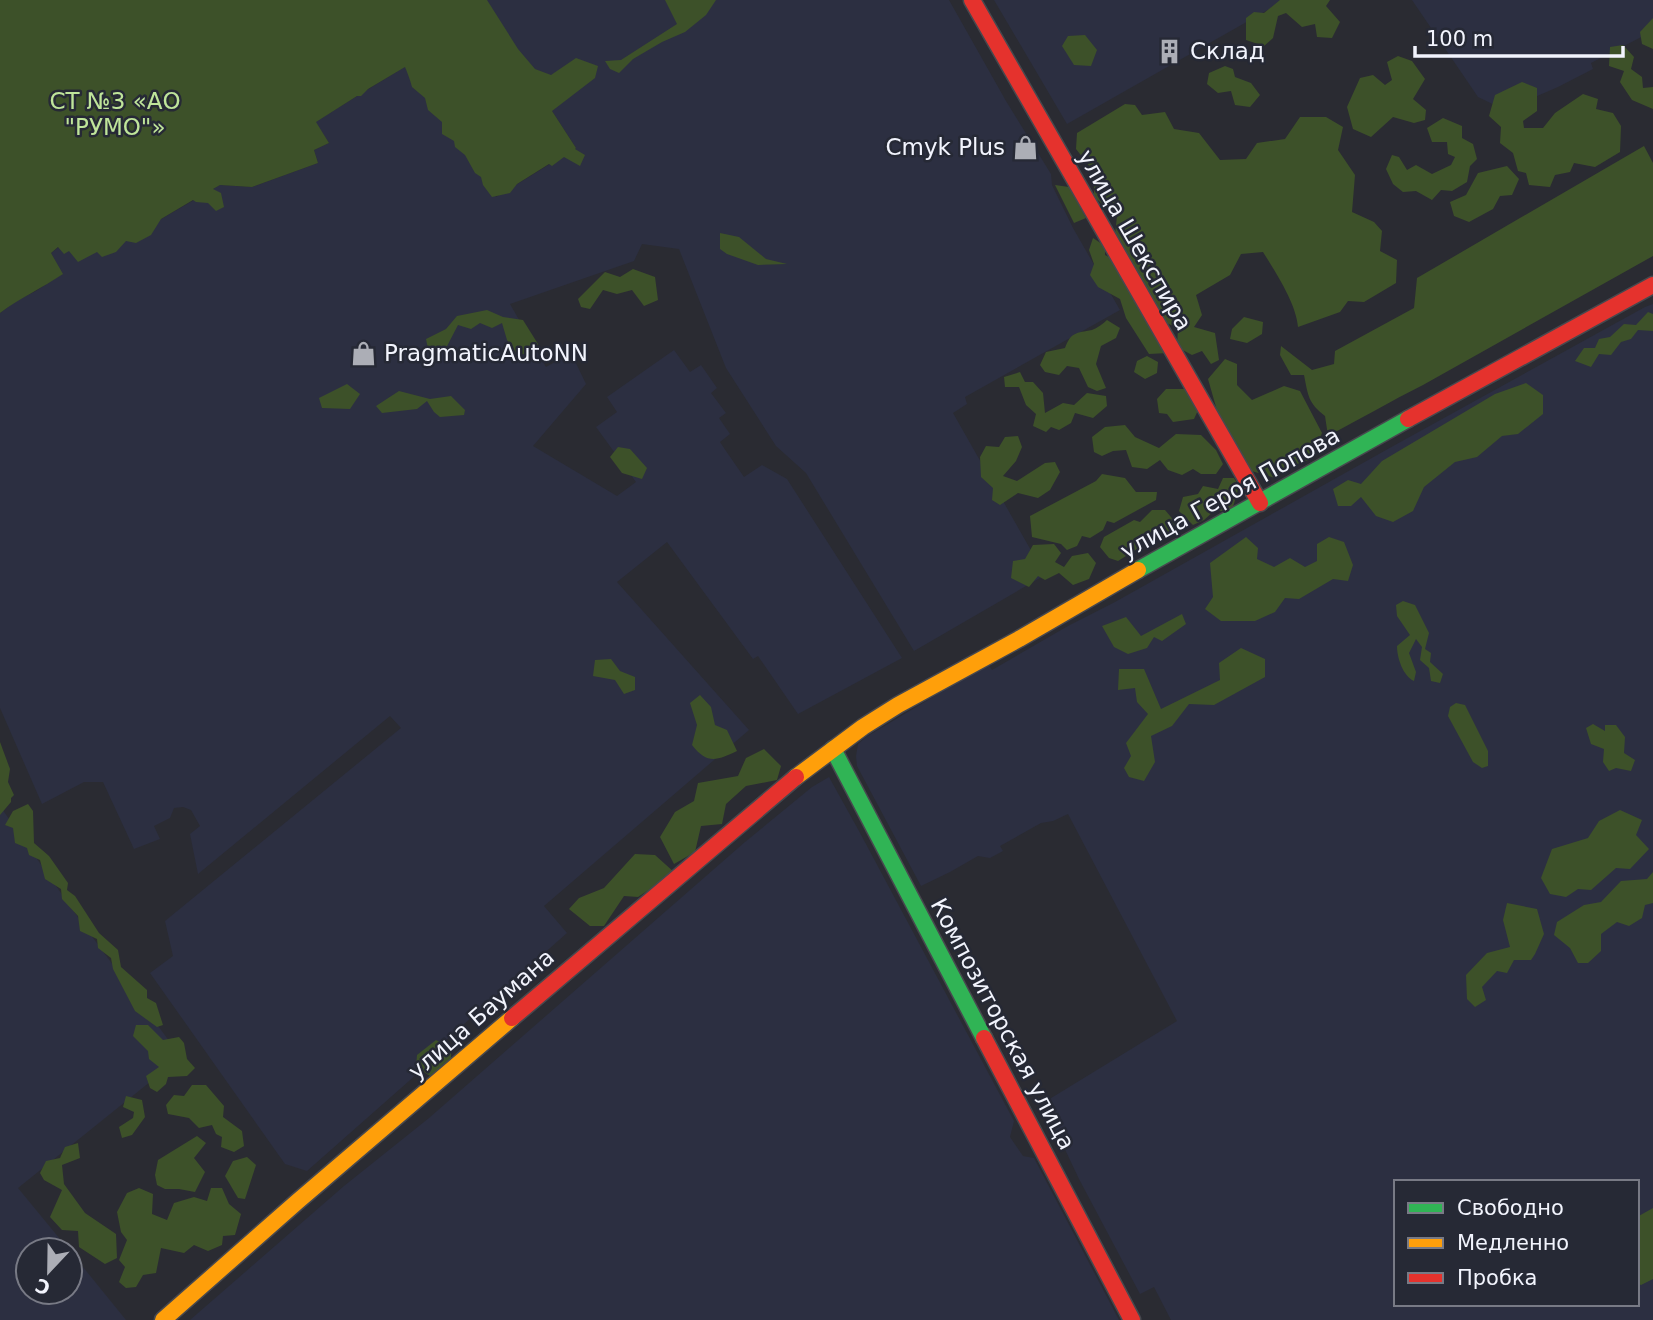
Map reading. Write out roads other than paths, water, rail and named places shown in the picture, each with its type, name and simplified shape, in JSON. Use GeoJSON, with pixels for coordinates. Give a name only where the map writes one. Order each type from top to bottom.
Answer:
{"type":"FeatureCollection","features":[{"type":"Feature","properties":{"kind":"street","name":"улица Шекспира"},"geometry":{"type":"LineString","coordinates":[[972,0],[1260,503]]}},
{"type":"Feature","properties":{"kind":"street","name":"улица Героя Попова"},"geometry":{"type":"LineString","coordinates":[[833,749],[898,705],[1497,369],[1653,285]]}},
{"type":"Feature","properties":{"kind":"street","name":"улица Баумана"},"geometry":{"type":"LineString","coordinates":[[163,1320],[604,938],[833,749]]}},
{"type":"Feature","properties":{"kind":"street","name":"Композиторская улица"},"geometry":{"type":"LineString","coordinates":[[833,749],[1132,1320]]}},
{"type":"Feature","properties":{"kind":"place","name":"Склад"},"geometry":{"type":"Point","coordinates":[1170,51]}},
{"type":"Feature","properties":{"kind":"place","name":"Cmyk Plus"},"geometry":{"type":"Point","coordinates":[1025,147]}},
{"type":"Feature","properties":{"kind":"place","name":"PragmaticAutoNN"},"geometry":{"type":"Point","coordinates":[364,353]}},
{"type":"Feature","properties":{"kind":"park label","name":"СТ №3 «АО \"РУМО\"»"},"geometry":{"type":"Point","coordinates":[115,114]}}]}
